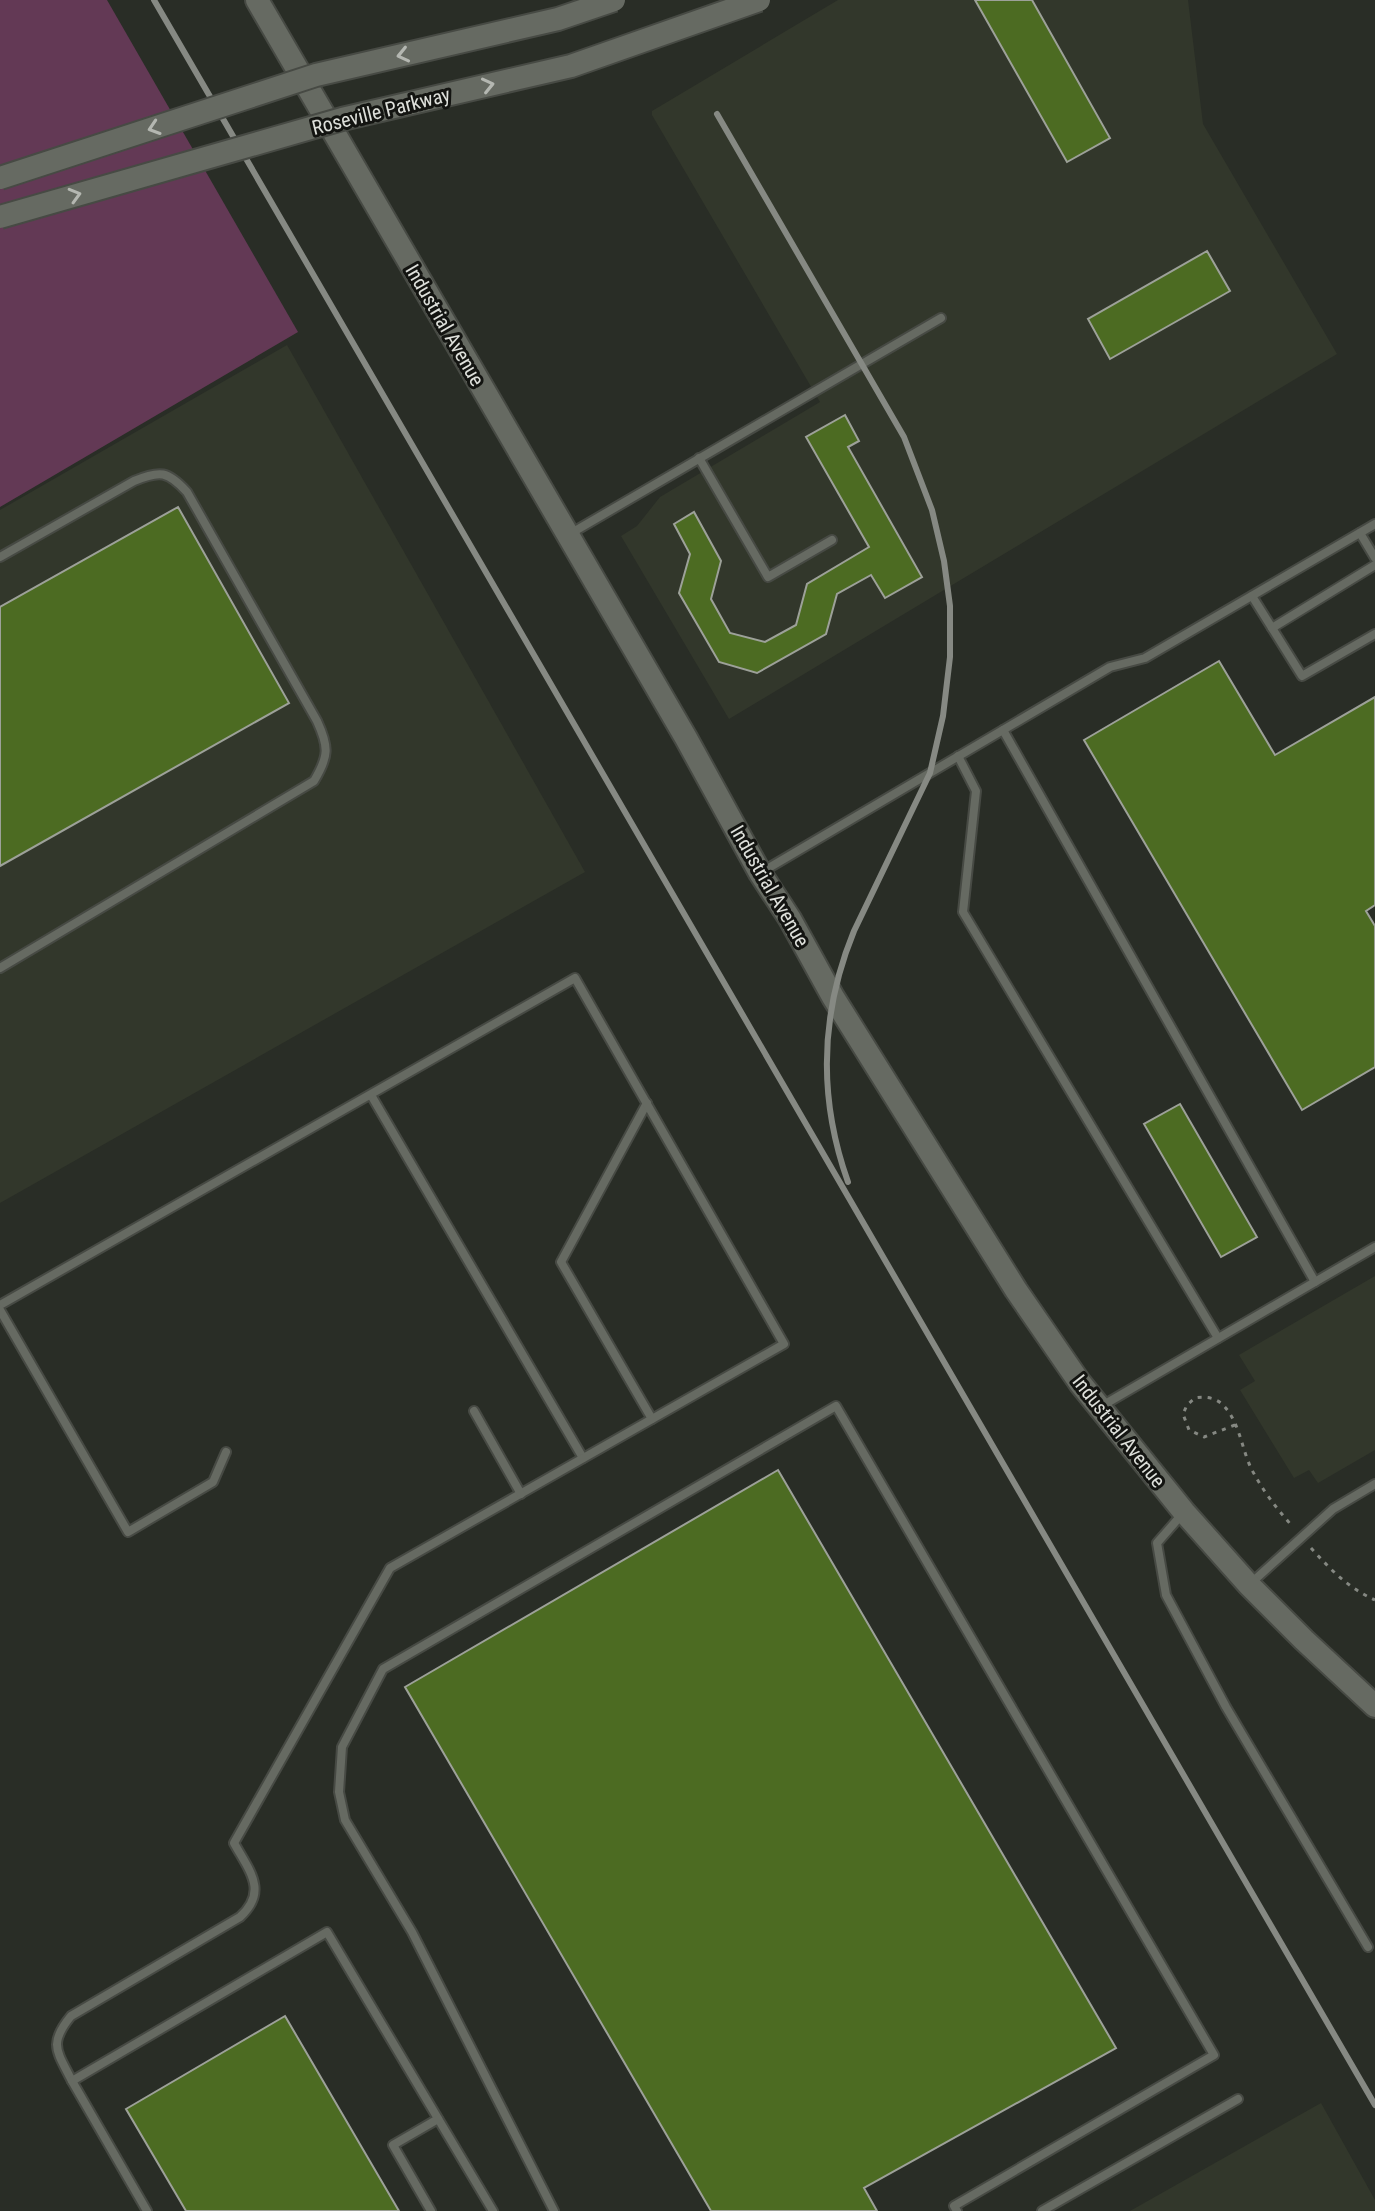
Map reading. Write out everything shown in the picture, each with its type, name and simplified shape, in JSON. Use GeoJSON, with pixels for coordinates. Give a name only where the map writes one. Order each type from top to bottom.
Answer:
{"type":"FeatureCollection","features":[{"type":"Feature","properties":{"kind":"street","name":"Industrial Avenue"},"geometry":{"type":"LineString","coordinates":[[257,0],[686,738],[760,873],[790,919],[833,997],[1000,1265],[1099,1408],[1184,1512],[1249,1585],[1375,1706]]}},
{"type":"Feature","properties":{"kind":"street"},"geometry":{"type":"LineString","coordinates":[[0,178],[316,75],[558,19],[614,0]]}},
{"type":"Feature","properties":{"kind":"street","name":"Roseville Parkway"},"geometry":{"type":"LineString","coordinates":[[0,217],[342,119],[571,66],[759,0]]}},
{"type":"Feature","properties":{"kind":"lane"},"geometry":{"type":"LineString","coordinates":[[567,535],[941,318]]}},
{"type":"Feature","properties":{"kind":"lane"},"geometry":{"type":"LineString","coordinates":[[699,458],[768,577],[832,540]]}},
{"type":"Feature","properties":{"kind":"lane"},"geometry":{"type":"LineString","coordinates":[[0,557],[134,481],[155,472],[174,478],[187,492],[327,743],[324,764],[314,781],[0,968]]}},
{"type":"Feature","properties":{"kind":"lane"},"geometry":{"type":"LineString","coordinates":[[760,873],[1110,667],[1145,658],[1375,524]]}},
{"type":"Feature","properties":{"kind":"lane"},"geometry":{"type":"LineString","coordinates":[[1360,533],[1375,558]]}},
{"type":"Feature","properties":{"kind":"lane"},"geometry":{"type":"LineString","coordinates":[[1272,628],[1375,565]]}},
{"type":"Feature","properties":{"kind":"lane"},"geometry":{"type":"LineString","coordinates":[[1252,596],[1302,676],[1375,634]]}},
{"type":"Feature","properties":{"kind":"lane"},"geometry":{"type":"LineString","coordinates":[[1003,730],[1315,1282]]}},
{"type":"Feature","properties":{"kind":"lane"},"geometry":{"type":"LineString","coordinates":[[958,756],[976,791],[963,912],[1218,1338]]}},
{"type":"Feature","properties":{"kind":"lane"},"geometry":{"type":"LineString","coordinates":[[147,2211],[57,2051],[58,2033],[71,2016],[240,1917],[251,1906],[256,1895],[253,1879],[234,1843],[390,1568],[784,1344],[575,978],[0,1308],[128,1532],[213,1482],[226,1452]]}},
{"type":"Feature","properties":{"kind":"lane"},"geometry":{"type":"LineString","coordinates":[[371,1095],[583,1458]]}},
{"type":"Feature","properties":{"kind":"lane"},"geometry":{"type":"LineString","coordinates":[[647,1103],[561,1262],[652,1419]]}},
{"type":"Feature","properties":{"kind":"lane"},"geometry":{"type":"LineString","coordinates":[[1099,1408],[1375,1247]]}},
{"type":"Feature","properties":{"kind":"lane"},"geometry":{"type":"LineString","coordinates":[[554,2211],[412,1932],[345,1820],[339,1792],[342,1747],[383,1669],[836,1406],[1214,2055],[954,2206],[957,2211]]}},
{"type":"Feature","properties":{"kind":"lane"},"geometry":{"type":"LineString","coordinates":[[474,1411],[521,1494]]}},
{"type":"Feature","properties":{"kind":"lane"},"geometry":{"type":"LineString","coordinates":[[1249,1585],[1333,1509],[1375,1484]]}},
{"type":"Feature","properties":{"kind":"lane"},"geometry":{"type":"LineString","coordinates":[[1184,1512],[1157,1543],[1166,1595],[1226,1707],[1368,1947]]}},
{"type":"Feature","properties":{"kind":"lane"},"geometry":{"type":"LineString","coordinates":[[72,2081],[327,1932],[493,2211]]}},
{"type":"Feature","properties":{"kind":"lane"},"geometry":{"type":"LineString","coordinates":[[1042,2211],[1238,2099]]}},
{"type":"Feature","properties":{"kind":"lane"},"geometry":{"type":"LineString","coordinates":[[431,2211],[393,2145],[438,2119]]}},
{"type":"Feature","properties":{"kind":"path"},"geometry":{"type":"LineString","coordinates":[[1235,1425],[1204,1437],[1189,1430],[1183,1414],[1195,1398],[1215,1400],[1225,1407],[1235,1425],[1252,1470],[1268,1498],[1336,1575],[1359,1593],[1375,1600]]}},
{"type":"Feature","properties":{"kind":"shaded area"},"geometry":{"type":"Polygon","coordinates":[[[0,0],[107,0],[298,332],[0,507],[0,0]]]}},
{"type":"Feature","properties":{"kind":"shaded area"},"geometry":{"type":"Polygon","coordinates":[[[838,0],[1188,0],[1203,124],[1337,354],[729,719],[621,536],[637,526],[660,497],[820,402],[652,111],[838,0]]]}},
{"type":"Feature","properties":{"kind":"shaded area"},"geometry":{"type":"Polygon","coordinates":[[[287,345],[585,872],[0,1203],[0,510],[287,345]]]}},
{"type":"Feature","properties":{"kind":"shaded area"},"geometry":{"type":"Polygon","coordinates":[[[1375,1276],[1375,1450],[1318,1483],[1309,1470],[1294,1478],[1240,1390],[1255,1381],[1239,1355],[1375,1276]]]}},
{"type":"Feature","properties":{"kind":"shaded area"},"geometry":{"type":"Polygon","coordinates":[[[1321,2103],[1375,2200],[1375,2211],[1130,2211],[1321,2103]]]}},
{"type":"Feature","properties":{"kind":"building"},"geometry":{"type":"Polygon","coordinates":[[[975,0],[1032,0],[1110,138],[1067,162],[975,0]]]}},
{"type":"Feature","properties":{"kind":"building"},"geometry":{"type":"Polygon","coordinates":[[[1207,251],[1230,291],[1110,359],[1088,319],[1207,251]]]}},
{"type":"Feature","properties":{"kind":"building"},"geometry":{"type":"Polygon","coordinates":[[[845,415],[859,441],[848,447],[922,577],[885,598],[871,575],[837,594],[826,634],[757,673],[719,662],[679,593],[690,554],[674,524],[694,512],[721,561],[711,599],[730,633],[765,642],[796,625],[807,584],[869,547],[806,437],[845,415]]]}},
{"type":"Feature","properties":{"kind":"building"},"geometry":{"type":"Polygon","coordinates":[[[178,507],[289,703],[0,866],[0,607],[178,507]]]}},
{"type":"Feature","properties":{"kind":"building"},"geometry":{"type":"Polygon","coordinates":[[[1219,661],[1275,755],[1375,697],[1375,905],[1366,911],[1375,926],[1375,1067],[1302,1110],[1084,740],[1219,661]]]}},
{"type":"Feature","properties":{"kind":"building"},"geometry":{"type":"Polygon","coordinates":[[[1180,1104],[1257,1237],[1221,1257],[1144,1124],[1180,1104]]]}},
{"type":"Feature","properties":{"kind":"building"},"geometry":{"type":"Polygon","coordinates":[[[778,1470],[1116,2048],[864,2188],[877,2211],[711,2211],[405,1687],[778,1470]]]}},
{"type":"Feature","properties":{"kind":"building"},"geometry":{"type":"Polygon","coordinates":[[[285,2016],[399,2211],[186,2211],[126,2109],[285,2016]]]}},
{"type":"Feature","properties":{"kind":"railway"},"geometry":{"type":"LineString","coordinates":[[154,0],[1375,2105]]}},
{"type":"Feature","properties":{"kind":"railway"},"geometry":{"type":"LineString","coordinates":[[717,114],[904,437],[932,510],[950,606],[950,657],[943,716],[930,773],[854,931],[834,993],[827,1056],[828,1088],[838,1151],[848,1182]]}}]}
